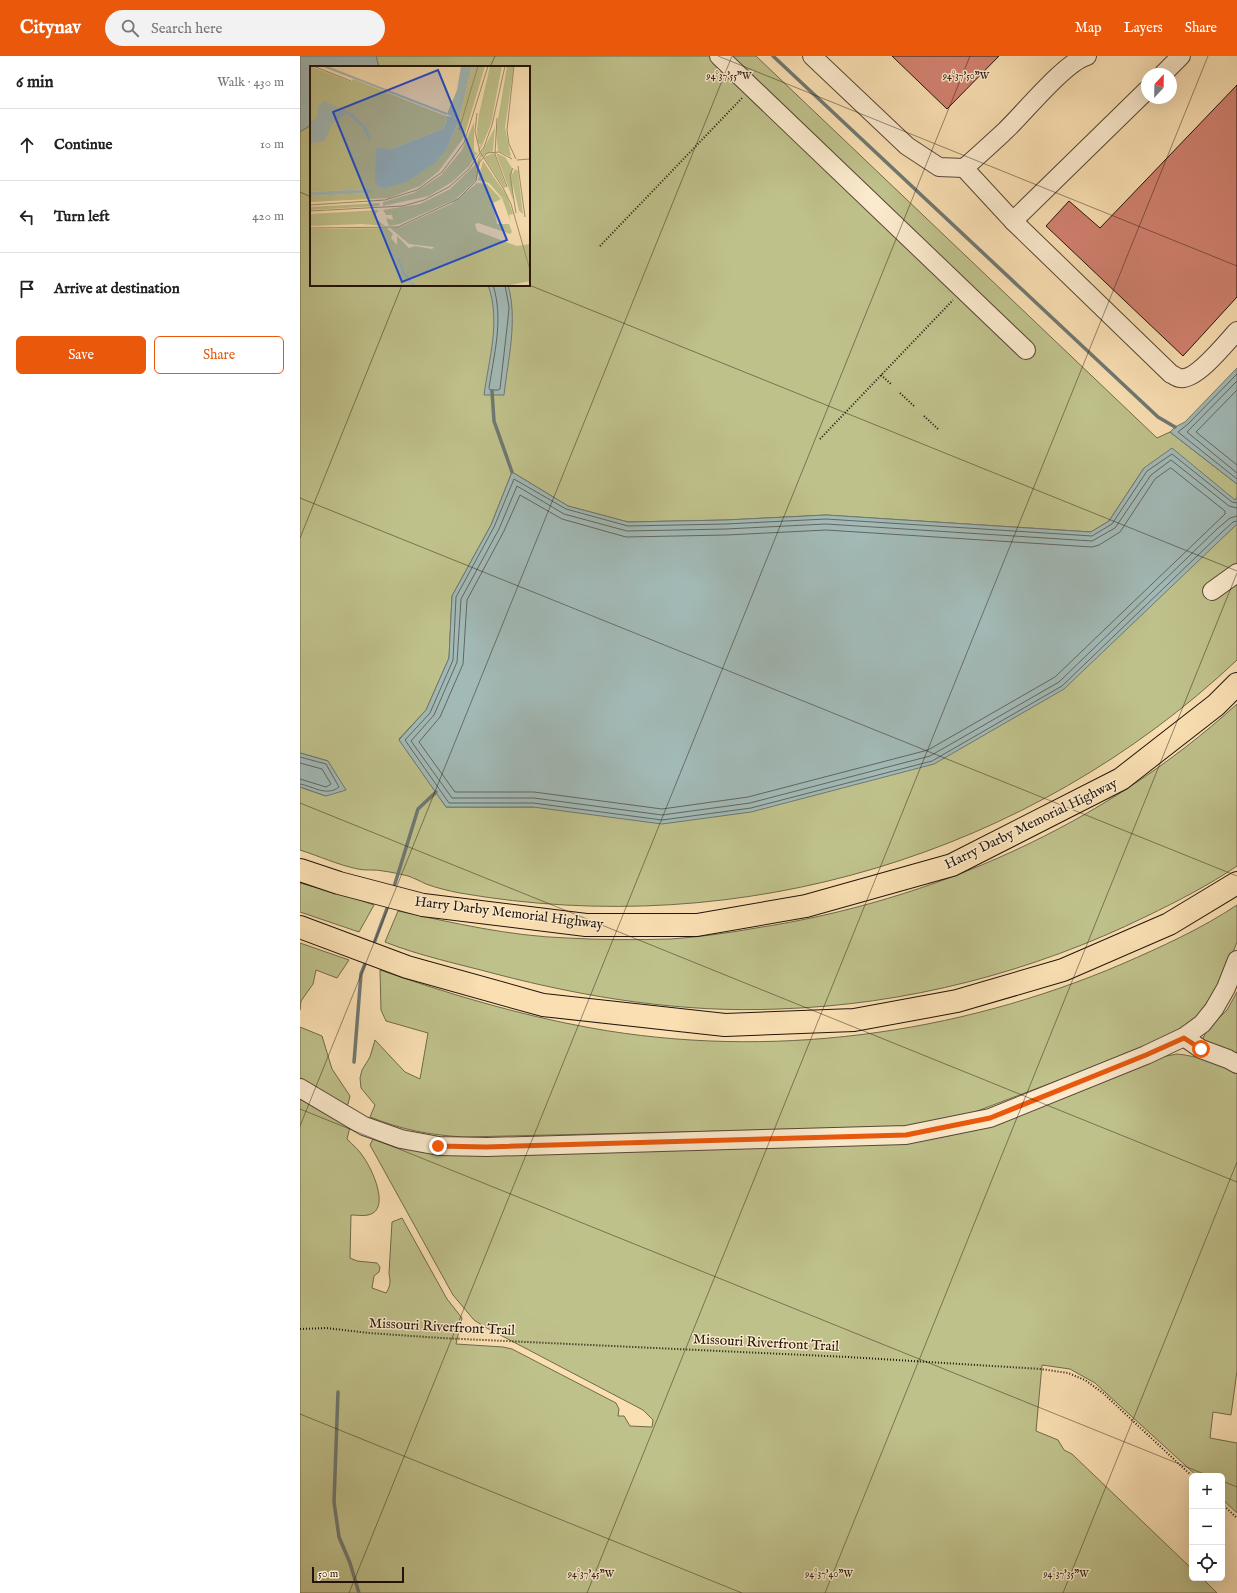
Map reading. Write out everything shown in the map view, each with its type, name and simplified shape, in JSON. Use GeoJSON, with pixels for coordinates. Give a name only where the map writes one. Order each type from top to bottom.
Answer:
{"type":"FeatureCollection","features":[{"type":"Feature","properties":{"kind":"highway","name":"Harry Darby Memorial Highway"},"geometry":{"type":"LineString","coordinates":[[300,870],[339,883],[423,905],[586,924],[697,924],[806,906],[952,865],[1121,779],[1216,705],[1237,684]]}},
{"type":"Feature","properties":{"kind":"highway"},"geometry":{"type":"LineString","coordinates":[[300,927],[407,968],[543,1005],[725,1024],[854,1020],[957,1001],[1063,970],[1169,924],[1237,882]]}},
{"type":"Feature","properties":{"kind":"street"},"geometry":{"type":"LineString","coordinates":[[719,56],[1026,350]]}},
{"type":"Feature","properties":{"kind":"street"},"geometry":{"type":"LineString","coordinates":[[812,56],[907,146],[939,167],[964,168],[1005,131],[1063,71],[1080,58],[1087,56]]}},
{"type":"Feature","properties":{"kind":"street"},"geometry":{"type":"LineString","coordinates":[[1169,68],[1181,56]]}},
{"type":"Feature","properties":{"kind":"street"},"geometry":{"type":"LineString","coordinates":[[1013,221],[1141,96]]}},
{"type":"Feature","properties":{"kind":"street"},"geometry":{"type":"LineString","coordinates":[[964,168],[1013,221],[1171,374],[1180,378],[1188,377],[1200,370],[1237,331]]}},
{"type":"Feature","properties":{"kind":"street"},"geometry":{"type":"LineString","coordinates":[[1212,591],[1237,573]]}},
{"type":"Feature","properties":{"kind":"street"},"geometry":{"type":"LineString","coordinates":[[300,1088],[364,1126],[401,1139],[438,1146],[486,1147],[906,1135],[990,1118],[1146,1055],[1184,1038],[1202,1024],[1214,1009],[1226,988],[1237,960]]}},
{"type":"Feature","properties":{"kind":"street"},"geometry":{"type":"LineString","coordinates":[[1184,1038],[1201,1049],[1237,1064]]}},
{"type":"Feature","properties":{"kind":"path"},"geometry":{"type":"LineString","coordinates":[[600,246],[745,95]]}},
{"type":"Feature","properties":{"kind":"path"},"geometry":{"type":"LineString","coordinates":[[820,440],[956,297]]}},
{"type":"Feature","properties":{"kind":"path"},"geometry":{"type":"LineString","coordinates":[[881,375],[891,384]]}},
{"type":"Feature","properties":{"kind":"path"},"geometry":{"type":"LineString","coordinates":[[900,393],[915,407]]}},
{"type":"Feature","properties":{"kind":"path"},"geometry":{"type":"LineString","coordinates":[[924,416],[939,430]]}},
{"type":"Feature","properties":{"kind":"path","name":"Missouri Riverfront Trail"},"geometry":{"type":"LineString","coordinates":[[300,1329],[326,1328],[369,1333],[440,1338],[856,1358],[1048,1370],[1074,1375],[1085,1380],[1103,1392],[1189,1473]]}},
{"type":"Feature","properties":{"kind":"path"},"geometry":{"type":"LineString","coordinates":[[1225,1507],[1237,1518]]}},
{"type":"Feature","properties":{"kind":"green space"},"geometry":{"type":"Polygon","coordinates":[[[300,56],[756,56],[1157,438],[1170,432],[1237,484],[1237,497],[1235,500],[1144,468],[1109,521],[1091,532],[826,515],[726,520],[628,522],[568,506],[512,472],[491,525],[452,596],[449,658],[426,710],[399,739],[446,807],[533,807],[1224,536],[1237,524],[1237,660],[1156,728],[1068,786],[974,832],[876,868],[775,892],[671,905],[566,905],[460,893],[426,884],[405,875],[380,870],[361,870],[300,850],[300,787],[326,796],[328,761],[300,753],[300,56]]]}},
{"type":"Feature","properties":{"kind":"green space"},"geometry":{"type":"Polygon","coordinates":[[[1237,704],[1237,866],[1182,899],[1104,936],[1059,954],[968,982],[921,993],[874,1001],[826,1006],[742,1010],[707,1009],[601,997],[531,983],[440,960],[385,942],[398,911],[524,935],[619,940],[671,939],[724,933],[822,916],[887,899],[951,877],[1013,851],[1073,821],[1131,786],[1185,747],[1237,704]]]}},
{"type":"Feature","properties":{"kind":"green space"},"geometry":{"type":"Polygon","coordinates":[[[300,883],[348,896],[374,905],[359,932],[300,912],[300,883]]]}},
{"type":"Feature","properties":{"kind":"green space"},"geometry":{"type":"Polygon","coordinates":[[[1237,905],[1237,942],[1230,960],[1211,1005],[1189,1025],[1154,1044],[972,1113],[919,1125],[896,1127],[464,1137],[416,1131],[370,1117],[375,1105],[361,1088],[360,1078],[362,1070],[370,1057],[375,1040],[405,1072],[420,1079],[428,1033],[386,1021],[381,1010],[380,970],[484,1003],[537,1017],[591,1028],[658,1037],[726,1041],[793,1041],[861,1035],[928,1024],[994,1008],[1059,988],[1122,964],[1195,930],[1237,905]]]}},
{"type":"Feature","properties":{"kind":"green space"},"geometry":{"type":"Polygon","coordinates":[[[300,943],[349,960],[337,978],[316,970],[313,984],[301,1001],[300,1010],[300,943]]]}},
{"type":"Feature","properties":{"kind":"green space"},"geometry":{"type":"Polygon","coordinates":[[[1237,992],[1237,1058],[1206,1042],[1203,1038],[1209,1027],[1227,1010],[1237,992]]]}},
{"type":"Feature","properties":{"kind":"green space"},"geometry":{"type":"Polygon","coordinates":[[[300,1027],[322,1036],[332,1069],[350,1096],[348,1104],[344,1106],[300,1078],[300,1027]]]}},
{"type":"Feature","properties":{"kind":"green space"},"geometry":{"type":"Polygon","coordinates":[[[1177,1054],[1200,1058],[1237,1072],[1237,1371],[1231,1415],[1213,1412],[1210,1438],[1237,1443],[1237,1513],[1225,1502],[1225,1473],[1194,1473],[1095,1383],[1070,1369],[1042,1365],[1036,1431],[1058,1440],[1064,1450],[1072,1454],[1189,1566],[1189,1581],[1205,1581],[1217,1593],[300,1593],[300,1096],[350,1127],[347,1139],[362,1155],[371,1170],[377,1186],[379,1202],[377,1209],[368,1215],[351,1215],[350,1258],[357,1261],[377,1263],[380,1267],[379,1272],[374,1276],[372,1288],[386,1293],[388,1289],[390,1282],[389,1274],[392,1222],[402,1218],[447,1299],[462,1318],[456,1344],[512,1349],[616,1403],[619,1409],[618,1416],[624,1416],[630,1426],[652,1427],[653,1420],[643,1410],[474,1320],[453,1295],[370,1145],[374,1137],[393,1143],[917,1141],[973,1130],[1162,1057],[1177,1054]]]}},
{"type":"Feature","properties":{"kind":"water"},"geometry":{"type":"Polygon","coordinates":[[[300,56],[376,56],[379,66],[310,66],[310,126],[300,132],[300,56]]]}},
{"type":"Feature","properties":{"kind":"water"},"geometry":{"type":"Polygon","coordinates":[[[488,286],[508,286],[511,298],[512,326],[504,395],[484,395],[493,340],[494,312],[488,286]]]}},
{"type":"Feature","properties":{"kind":"water"},"geometry":{"type":"Polygon","coordinates":[[[1237,368],[1237,484],[1170,432],[1175,427],[1185,422],[1237,368]]]}},
{"type":"Feature","properties":{"kind":"water"},"geometry":{"type":"Polygon","coordinates":[[[1172,448],[1235,500],[1237,497],[1237,524],[1064,689],[934,764],[751,812],[662,824],[533,807],[446,807],[399,740],[426,710],[449,658],[452,596],[491,525],[512,472],[568,506],[628,522],[726,520],[826,515],[1091,532],[1109,521],[1144,468],[1172,448]]]}},
{"type":"Feature","properties":{"kind":"water"},"geometry":{"type":"Polygon","coordinates":[[[300,753],[328,761],[346,790],[326,796],[300,787],[300,753]]]}},
{"type":"Feature","properties":{"kind":"building"},"geometry":{"type":"Polygon","coordinates":[[[892,56],[999,56],[947,109],[892,56]]]}},
{"type":"Feature","properties":{"kind":"building"},"geometry":{"type":"Polygon","coordinates":[[[1237,85],[1237,297],[1183,356],[1046,226],[1069,201],[1100,228],[1237,85]]]}},
{"type":"Feature","properties":{"kind":"waterway"},"geometry":{"type":"LineString","coordinates":[[773,56],[1158,417],[1175,427]]}},
{"type":"Feature","properties":{"kind":"waterway"},"geometry":{"type":"LineString","coordinates":[[492,391],[494,421],[512,472]]}},
{"type":"Feature","properties":{"kind":"waterway"},"geometry":{"type":"LineString","coordinates":[[393,890],[418,809],[436,792]]}},
{"type":"Feature","properties":{"kind":"waterway"},"geometry":{"type":"LineString","coordinates":[[373,946],[389,903]]}},
{"type":"Feature","properties":{"kind":"waterway"},"geometry":{"type":"LineString","coordinates":[[354,1062],[361,974],[367,959]]}},
{"type":"Feature","properties":{"kind":"waterway"},"geometry":{"type":"LineString","coordinates":[[338,1392],[334,1502],[339,1537],[350,1563],[359,1593]]}},
{"type":"Feature","properties":{"kind":"route"},"geometry":{"type":"LineString","coordinates":[[438,1146],[486,1147],[906,1135],[990,1118],[1146,1055],[1184,1038],[1201,1049]]}}]}
